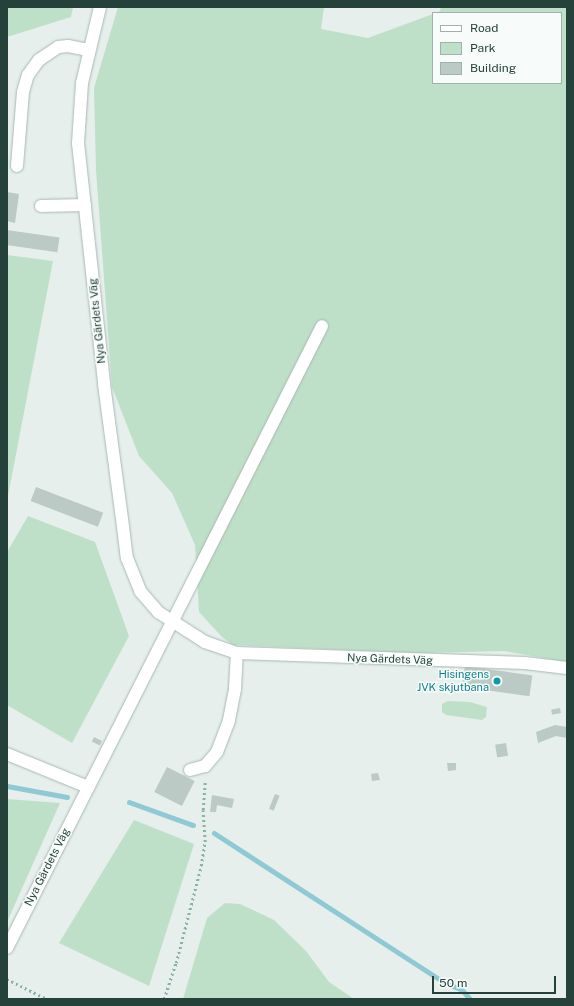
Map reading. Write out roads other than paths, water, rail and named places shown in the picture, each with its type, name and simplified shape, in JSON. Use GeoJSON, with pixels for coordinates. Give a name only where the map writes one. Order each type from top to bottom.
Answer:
{"type":"FeatureCollection","features":[{"type":"Feature","properties":{"kind":"street","name":"Nya Gärdets Väg"},"geometry":{"type":"LineString","coordinates":[[100,7],[88,50],[78,116],[78,143],[104,384],[127,558],[140,591],[158,612],[205,642],[237,653],[525,663],[567,668]]}},
{"type":"Feature","properties":{"kind":"street"},"geometry":{"type":"LineString","coordinates":[[17,166],[23,92],[28,75],[39,60],[58,47],[68,46],[88,50]]}},
{"type":"Feature","properties":{"kind":"street"},"geometry":{"type":"LineString","coordinates":[[41,206],[85,205]]}},
{"type":"Feature","properties":{"kind":"street","name":"Nya Gärdets Väg"},"geometry":{"type":"LineString","coordinates":[[7,948],[171,620],[322,326]]}},
{"type":"Feature","properties":{"kind":"street"},"geometry":{"type":"LineString","coordinates":[[190,770],[206,766],[217,752],[229,720],[235,689],[237,653]]}},
{"type":"Feature","properties":{"kind":"street"},"geometry":{"type":"LineString","coordinates":[[7,754],[88,787]]}},
{"type":"Feature","properties":{"kind":"waterway"},"geometry":{"type":"LineString","coordinates":[[7,786],[67,797]]}},
{"type":"Feature","properties":{"kind":"waterway"},"geometry":{"type":"LineString","coordinates":[[129,802],[193,825]]}},
{"type":"Feature","properties":{"kind":"waterway"},"geometry":{"type":"LineString","coordinates":[[214,833],[445,983],[461,989],[470,999]]}},
{"type":"Feature","properties":{"kind":"place","name":"Hisingens JVK skjutbana"},"geometry":{"type":"Point","coordinates":[497,681]}}]}
